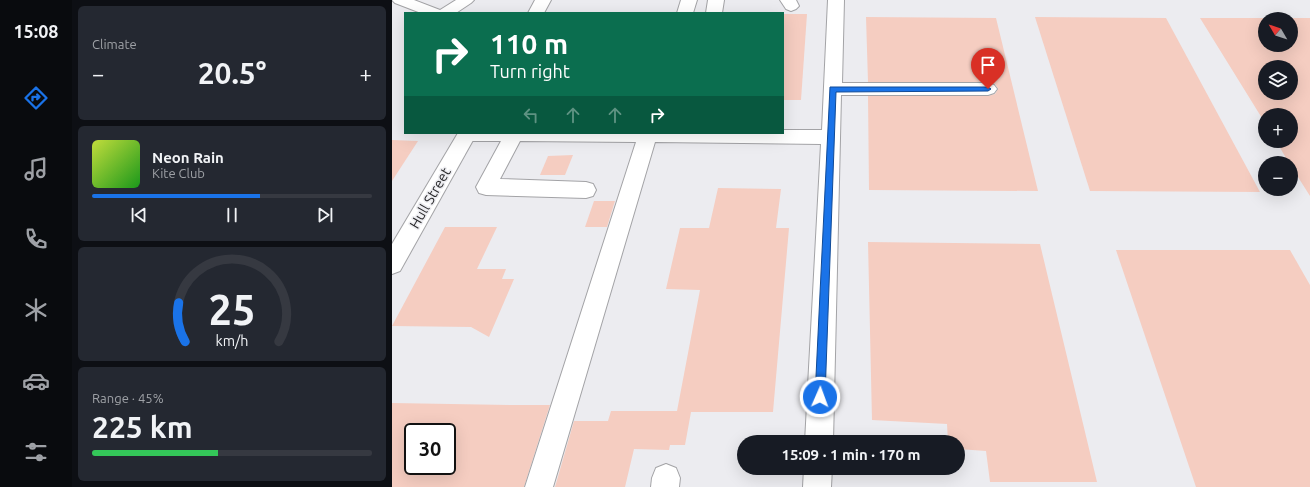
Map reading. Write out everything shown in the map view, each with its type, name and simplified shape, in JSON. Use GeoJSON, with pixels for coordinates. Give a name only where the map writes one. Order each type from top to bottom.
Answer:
{"type":"FeatureCollection","features":[{"type":"Feature","properties":{"kind":"street"},"geometry":{"type":"LineString","coordinates":[[400,0],[432,12]]}},
{"type":"Feature","properties":{"kind":"street"},"geometry":{"type":"LineString","coordinates":[[448,12],[466,0]]}},
{"type":"Feature","properties":{"kind":"street"},"geometry":{"type":"LineString","coordinates":[[537,12],[543,0]]}},
{"type":"Feature","properties":{"kind":"street"},"geometry":{"type":"LineString","coordinates":[[685,12],[689,0]]}},
{"type":"Feature","properties":{"kind":"street"},"geometry":{"type":"LineString","coordinates":[[714,12],[716,0]]}},
{"type":"Feature","properties":{"kind":"street"},"geometry":{"type":"LineString","coordinates":[[818,435],[836,0]]}},
{"type":"Feature","properties":{"kind":"street"},"geometry":{"type":"LineString","coordinates":[[832,89],[988,89]]}},
{"type":"Feature","properties":{"kind":"street"},"geometry":{"type":"LineString","coordinates":[[467,134],[648,134],[830,137]]}},
{"type":"Feature","properties":{"kind":"street","name":"Hull Street"},"geometry":{"type":"LineString","coordinates":[[392,263],[467,134]]}},
{"type":"Feature","properties":{"kind":"street"},"geometry":{"type":"LineString","coordinates":[[514,134],[486,187],[586,190]]}},
{"type":"Feature","properties":{"kind":"street"},"geometry":{"type":"LineString","coordinates":[[539,487],[648,134]]}},
{"type":"Feature","properties":{"kind":"street"},"geometry":{"type":"LineString","coordinates":[[817,487],[818,475]]}},
{"type":"Feature","properties":{"kind":"building"},"geometry":{"type":"Polygon","coordinates":[[[784,14],[807,14],[801,100],[784,100],[784,14]]]}},
{"type":"Feature","properties":{"kind":"building"},"geometry":{"type":"Polygon","coordinates":[[[866,17],[996,18],[1038,191],[869,190],[868,96],[988,96],[995,94],[998,89],[995,84],[988,82],[868,82],[866,17]]]}},
{"type":"Feature","properties":{"kind":"building"},"geometry":{"type":"Polygon","coordinates":[[[1035,17],[1166,18],[1258,188],[1258,192],[1090,191],[1035,17]]]}},
{"type":"Feature","properties":{"kind":"building"},"geometry":{"type":"Polygon","coordinates":[[[1200,18],[1258,18],[1258,52],[1298,52],[1298,18],[1310,18],[1310,196],[1298,177],[1298,156],[1285,156],[1280,148],[1298,148],[1298,108],[1258,108],[1258,112],[1200,18]]]}},
{"type":"Feature","properties":{"kind":"building"},"geometry":{"type":"Polygon","coordinates":[[[392,140],[418,141],[392,181],[392,140]]]}},
{"type":"Feature","properties":{"kind":"building"},"geometry":{"type":"Polygon","coordinates":[[[573,155],[565,175],[540,175],[548,156],[573,155]]]}},
{"type":"Feature","properties":{"kind":"building"},"geometry":{"type":"Polygon","coordinates":[[[718,188],[781,189],[776,228],[789,228],[773,412],[691,412],[685,445],[670,445],[669,450],[634,449],[625,487],[555,487],[574,421],[608,421],[611,411],[677,411],[700,290],[666,289],[680,228],[709,228],[718,188]]]}},
{"type":"Feature","properties":{"kind":"building"},"geometry":{"type":"Polygon","coordinates":[[[594,201],[615,201],[607,227],[585,227],[594,201]]]}},
{"type":"Feature","properties":{"kind":"building"},"geometry":{"type":"Polygon","coordinates":[[[445,227],[497,227],[477,269],[506,269],[502,279],[514,279],[489,337],[471,327],[392,326],[445,227]]]}},
{"type":"Feature","properties":{"kind":"building"},"geometry":{"type":"Polygon","coordinates":[[[868,242],[1040,244],[1097,482],[990,482],[986,451],[965,450],[965,435],[948,435],[947,424],[872,420],[868,242]]]}},
{"type":"Feature","properties":{"kind":"building"},"geometry":{"type":"Polygon","coordinates":[[[1116,250],[1290,250],[1310,285],[1310,487],[1196,487],[1116,250]]]}},
{"type":"Feature","properties":{"kind":"building"},"geometry":{"type":"Polygon","coordinates":[[[392,403],[550,405],[524,487],[392,487],[392,403]]]}},
{"type":"Feature","properties":{"kind":"route"},"geometry":{"type":"LineString","coordinates":[[820,397],[832,89],[988,89]]}}]}
